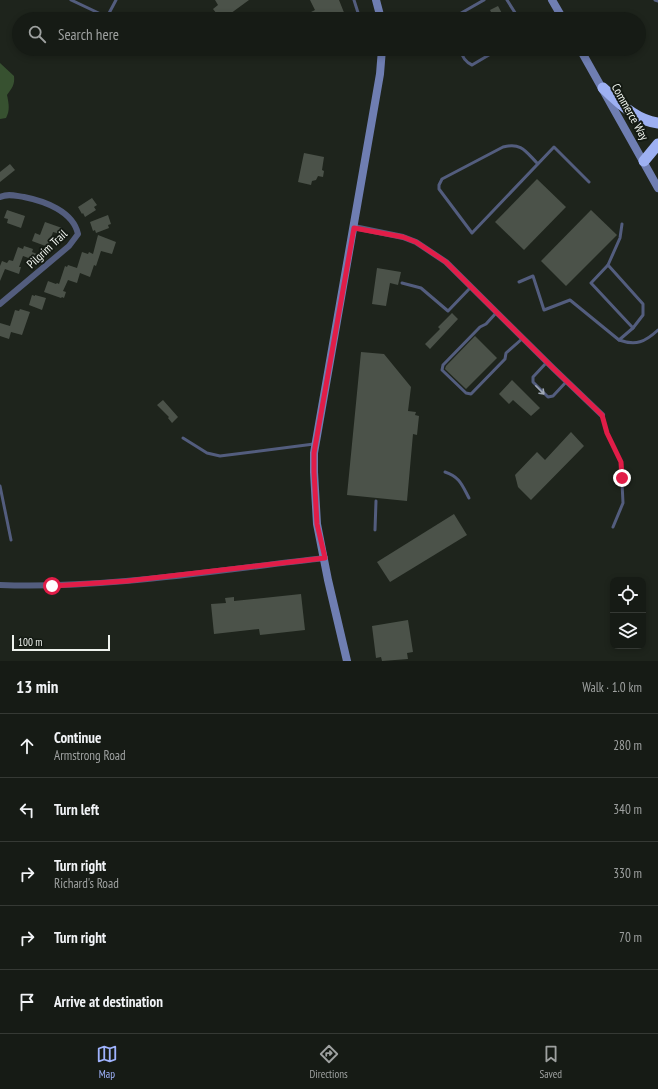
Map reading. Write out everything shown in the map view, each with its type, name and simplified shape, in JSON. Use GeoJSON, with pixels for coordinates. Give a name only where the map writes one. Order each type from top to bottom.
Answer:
{"type":"FeatureCollection","features":[{"type":"Feature","properties":{"kind":"highway"},"geometry":{"type":"LineString","coordinates":[[603,88],[628,111],[640,118],[658,123]]}},
{"type":"Feature","properties":{"kind":"highway"},"geometry":{"type":"LineString","coordinates":[[644,161],[658,144]]}},
{"type":"Feature","properties":{"kind":"highway"},"geometry":{"type":"LineString","coordinates":[[644,161],[658,158]]}},
{"type":"Feature","properties":{"kind":"street"},"geometry":{"type":"LineString","coordinates":[[376,0],[379,12]]}},
{"type":"Feature","properties":{"kind":"street"},"geometry":{"type":"LineString","coordinates":[[552,0],[559,12]]}},
{"type":"Feature","properties":{"kind":"street"},"geometry":{"type":"LineString","coordinates":[[347,661],[317,524],[314,472],[316,444],[380,74],[381,56]]}},
{"type":"Feature","properties":{"kind":"street","name":"Commerce Way"},"geometry":{"type":"LineString","coordinates":[[584,56],[658,188]]}},
{"type":"Feature","properties":{"kind":"street","name":"Pilgrim Trail"},"geometry":{"type":"LineString","coordinates":[[0,304],[69,246],[78,234],[76,227],[66,215],[51,205],[34,199],[3,196]]}},
{"type":"Feature","properties":{"kind":"street"},"geometry":{"type":"LineString","coordinates":[[354,228],[385,232],[403,237],[416,242],[446,262],[602,415]]}},
{"type":"Feature","properties":{"kind":"street"},"geometry":{"type":"LineString","coordinates":[[0,585],[52,586],[127,581],[325,558]]}},
{"type":"Feature","properties":{"kind":"lane"},"geometry":{"type":"LineString","coordinates":[[72,0],[97,12]]}},
{"type":"Feature","properties":{"kind":"lane"},"geometry":{"type":"LineString","coordinates":[[110,12],[116,0]]}},
{"type":"Feature","properties":{"kind":"lane"},"geometry":{"type":"LineString","coordinates":[[354,0],[358,12]]}},
{"type":"Feature","properties":{"kind":"lane"},"geometry":{"type":"LineString","coordinates":[[463,12],[484,0]]}},
{"type":"Feature","properties":{"kind":"lane"},"geometry":{"type":"LineString","coordinates":[[507,0],[515,12]]}},
{"type":"Feature","properties":{"kind":"lane"},"geometry":{"type":"LineString","coordinates":[[462,56],[466,62],[472,65],[487,56]]}},
{"type":"Feature","properties":{"kind":"lane"},"geometry":{"type":"LineString","coordinates":[[538,164],[518,146],[512,144],[503,146],[442,179],[439,189],[472,233],[538,164],[554,147],[589,182]]}},
{"type":"Feature","properties":{"kind":"lane"},"geometry":{"type":"LineString","coordinates":[[622,224],[620,238],[608,265],[591,283],[633,328]]}},
{"type":"Feature","properties":{"kind":"lane"},"geometry":{"type":"LineString","coordinates":[[608,265],[643,304],[643,315],[633,328],[619,340]]}},
{"type":"Feature","properties":{"kind":"lane"},"geometry":{"type":"LineString","coordinates":[[519,282],[533,276],[544,310],[570,300],[619,340],[629,344],[641,342],[658,330]]}},
{"type":"Feature","properties":{"kind":"lane"},"geometry":{"type":"LineString","coordinates":[[402,283],[421,288],[448,311],[471,287]]}},
{"type":"Feature","properties":{"kind":"lane"},"geometry":{"type":"LineString","coordinates":[[497,312],[443,365],[442,370],[466,393],[471,394],[505,359],[506,353],[523,338]]}},
{"type":"Feature","properties":{"kind":"lane"},"geometry":{"type":"LineString","coordinates":[[547,362],[533,377],[533,382],[548,397],[553,396],[567,381]]}},
{"type":"Feature","properties":{"kind":"lane"},"geometry":{"type":"LineString","coordinates":[[602,415],[607,433],[621,462],[623,503],[613,527]]}},
{"type":"Feature","properties":{"kind":"lane"},"geometry":{"type":"LineString","coordinates":[[183,438],[207,453],[220,456],[316,444]]}},
{"type":"Feature","properties":{"kind":"lane"},"geometry":{"type":"LineString","coordinates":[[445,472],[454,475],[461,482],[469,498]]}},
{"type":"Feature","properties":{"kind":"lane"},"geometry":{"type":"LineString","coordinates":[[0,486],[11,540]]}},
{"type":"Feature","properties":{"kind":"lane"},"geometry":{"type":"LineString","coordinates":[[375,530],[376,501]]}},
{"type":"Feature","properties":{"kind":"shaded area"},"geometry":{"type":"Polygon","coordinates":[[[0,63],[14,76],[14,82],[7,95],[9,107],[8,113],[6,118],[0,119],[0,63]]]}},
{"type":"Feature","properties":{"kind":"building"},"geometry":{"type":"Polygon","coordinates":[[[215,0],[249,0],[233,12],[215,12],[213,9],[218,5],[215,0]]]}},
{"type":"Feature","properties":{"kind":"building"},"geometry":{"type":"Polygon","coordinates":[[[310,0],[339,0],[344,12],[311,12],[315,10],[310,0]]]}},
{"type":"Feature","properties":{"kind":"building"},"geometry":{"type":"Polygon","coordinates":[[[498,6],[501,12],[491,12],[490,10],[498,6]]]}},
{"type":"Feature","properties":{"kind":"building"},"geometry":{"type":"Polygon","coordinates":[[[304,153],[324,157],[322,170],[324,171],[323,177],[318,176],[316,180],[312,181],[311,185],[298,182],[304,153]]]}},
{"type":"Feature","properties":{"kind":"building"},"geometry":{"type":"Polygon","coordinates":[[[10,164],[15,170],[0,182],[0,172],[10,164]]]}},
{"type":"Feature","properties":{"kind":"building"},"geometry":{"type":"Polygon","coordinates":[[[537,179],[566,207],[524,250],[495,222],[537,179]]]}},
{"type":"Feature","properties":{"kind":"building"},"geometry":{"type":"Polygon","coordinates":[[[92,198],[97,205],[94,207],[96,210],[85,217],[78,207],[92,198]]]}},
{"type":"Feature","properties":{"kind":"building"},"geometry":{"type":"Polygon","coordinates":[[[7,210],[25,216],[21,228],[7,223],[8,219],[4,218],[7,210]]]}},
{"type":"Feature","properties":{"kind":"building"},"geometry":{"type":"Polygon","coordinates":[[[591,210],[617,235],[566,286],[541,261],[591,210]]]}},
{"type":"Feature","properties":{"kind":"building"},"geometry":{"type":"Polygon","coordinates":[[[108,215],[111,224],[108,225],[109,228],[96,233],[95,230],[93,231],[90,222],[108,215]]]}},
{"type":"Feature","properties":{"kind":"building"},"geometry":{"type":"Polygon","coordinates":[[[45,222],[62,228],[60,234],[53,232],[48,247],[32,241],[35,233],[40,235],[45,222]]]}},
{"type":"Feature","properties":{"kind":"building"},"geometry":{"type":"Polygon","coordinates":[[[98,235],[116,242],[112,254],[101,251],[96,266],[94,265],[90,277],[80,273],[77,283],[68,280],[63,291],[66,292],[64,298],[44,292],[48,281],[59,284],[65,266],[67,267],[68,265],[77,268],[82,252],[88,254],[89,252],[93,254],[98,235]]]}},
{"type":"Feature","properties":{"kind":"building"},"geometry":{"type":"Polygon","coordinates":[[[24,246],[33,249],[32,252],[37,254],[34,260],[23,256],[19,267],[21,267],[19,274],[5,269],[0,281],[0,266],[2,261],[7,263],[9,260],[13,261],[18,247],[23,249],[24,246]]]}},
{"type":"Feature","properties":{"kind":"building"},"geometry":{"type":"Polygon","coordinates":[[[377,268],[401,272],[398,285],[390,283],[386,306],[372,304],[377,268]]]}},
{"type":"Feature","properties":{"kind":"building"},"geometry":{"type":"Polygon","coordinates":[[[32,295],[46,298],[42,310],[29,305],[32,295]]]}},
{"type":"Feature","properties":{"kind":"building"},"geometry":{"type":"Polygon","coordinates":[[[20,309],[30,312],[22,335],[11,332],[9,339],[0,336],[0,323],[10,326],[15,310],[19,311],[20,309]]]}},
{"type":"Feature","properties":{"kind":"building"},"geometry":{"type":"Polygon","coordinates":[[[452,313],[458,319],[430,349],[425,344],[440,329],[438,327],[452,313]]]}},
{"type":"Feature","properties":{"kind":"building"},"geometry":{"type":"Polygon","coordinates":[[[475,336],[497,358],[466,389],[445,369],[446,366],[475,336]]]}},
{"type":"Feature","properties":{"kind":"building"},"geometry":{"type":"Polygon","coordinates":[[[361,352],[384,354],[411,387],[408,411],[416,412],[415,415],[419,416],[417,435],[413,434],[407,501],[347,495],[361,352]]]}},
{"type":"Feature","properties":{"kind":"building"},"geometry":{"type":"Polygon","coordinates":[[[512,380],[540,408],[531,416],[513,400],[509,404],[499,394],[512,380]]]}},
{"type":"Feature","properties":{"kind":"building"},"geometry":{"type":"Polygon","coordinates":[[[163,400],[178,417],[172,423],[168,418],[169,417],[157,405],[163,400]]]}},
{"type":"Feature","properties":{"kind":"building"},"geometry":{"type":"Polygon","coordinates":[[[571,432],[584,446],[531,500],[518,487],[515,475],[537,452],[545,460],[571,432]]]}},
{"type":"Feature","properties":{"kind":"building"},"geometry":{"type":"Polygon","coordinates":[[[454,514],[467,535],[390,582],[377,562],[454,514]]]}},
{"type":"Feature","properties":{"kind":"building"},"geometry":{"type":"Polygon","coordinates":[[[301,594],[305,630],[260,635],[259,629],[214,634],[211,604],[226,603],[225,598],[234,597],[234,601],[301,594]]]}},
{"type":"Feature","properties":{"kind":"building"},"geometry":{"type":"Polygon","coordinates":[[[408,620],[413,652],[407,653],[408,659],[382,661],[381,657],[376,658],[372,626],[408,620]]]}},
{"type":"Feature","properties":{"kind":"route"},"geometry":{"type":"LineString","coordinates":[[52,586],[127,581],[325,558],[317,524],[314,453],[354,228],[385,232],[403,237],[429,249],[446,262],[602,415],[607,433],[621,462],[622,478]]}}]}
